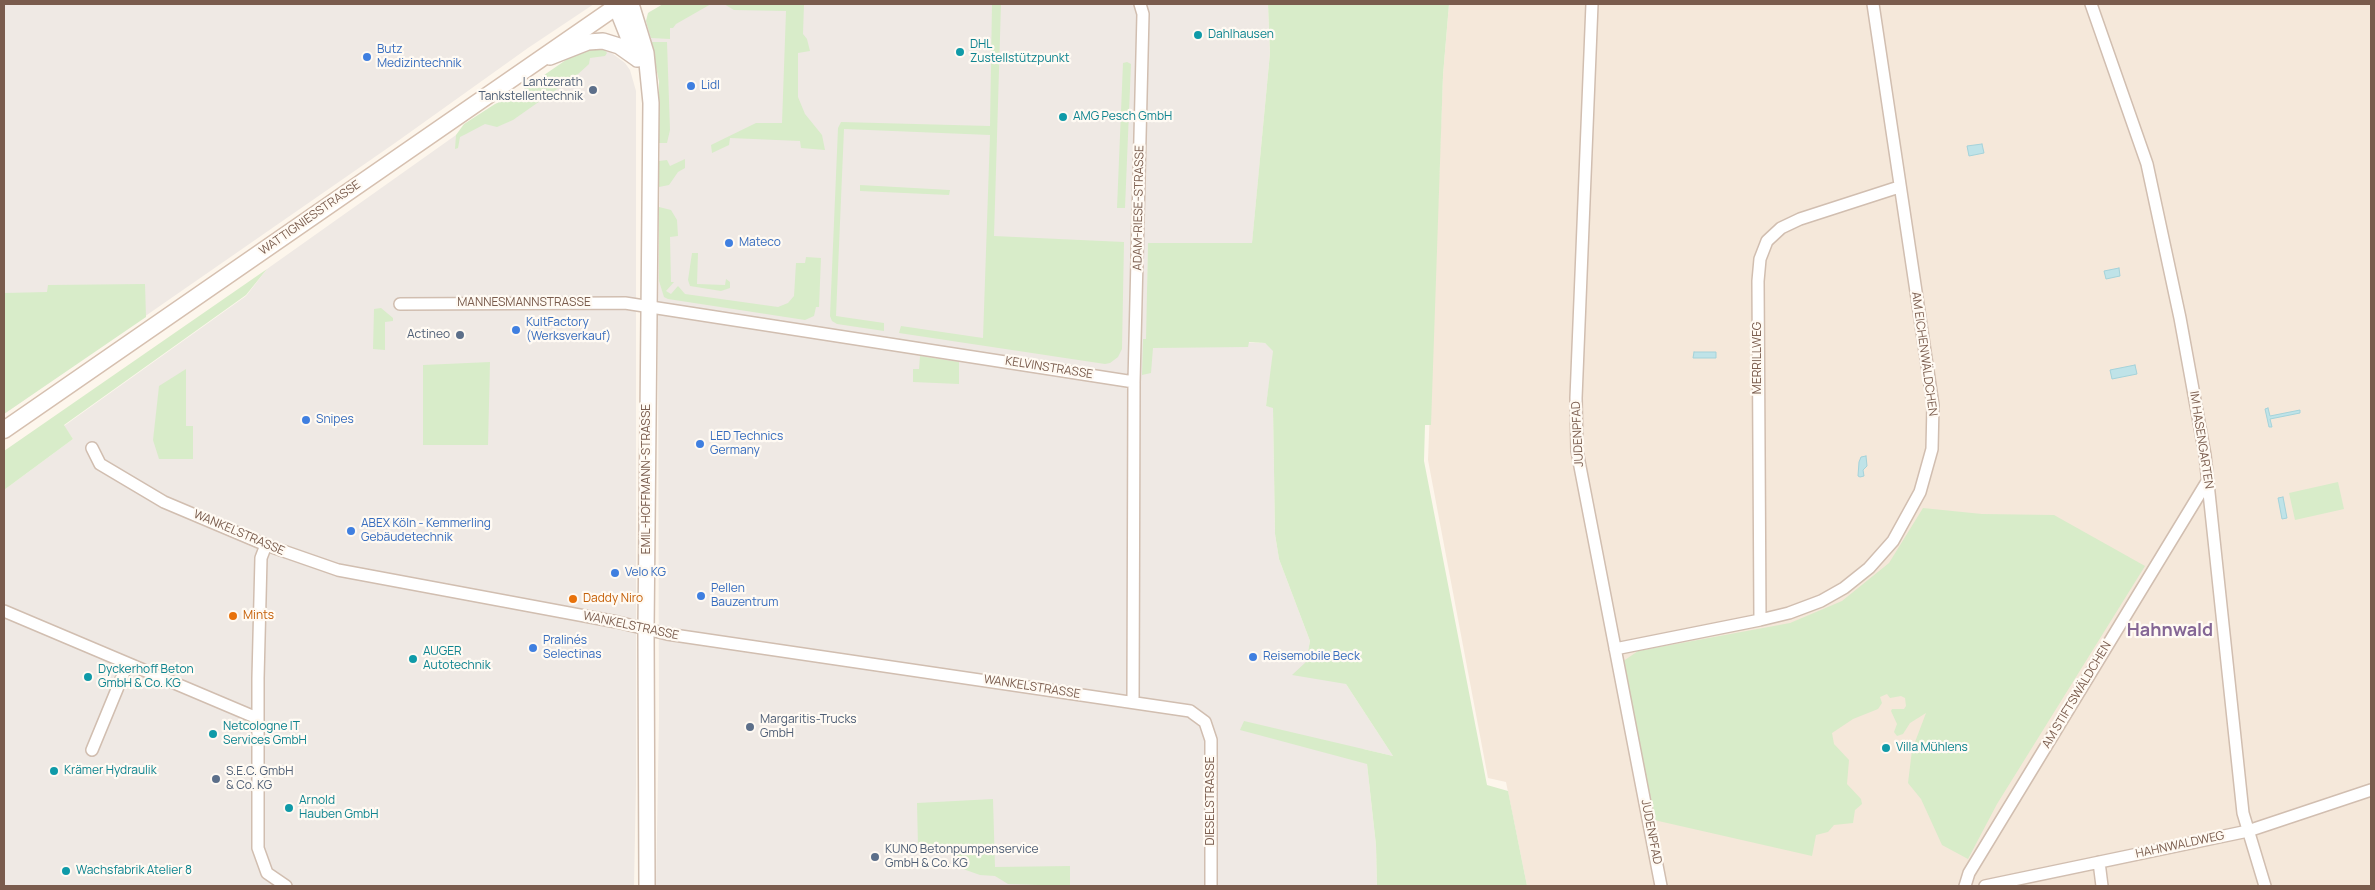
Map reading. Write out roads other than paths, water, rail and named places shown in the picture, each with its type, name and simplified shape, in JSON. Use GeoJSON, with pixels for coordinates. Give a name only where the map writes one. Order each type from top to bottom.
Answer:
{"type":"FeatureCollection","features":[{"type":"Feature","properties":{"kind":"main road","name":"WATTIGNIESSTRASSE"},"geometry":{"type":"LineString","coordinates":[[4,430],[620,4]]}},
{"type":"Feature","properties":{"kind":"street","name":"EMIL-HOFFMANN-STRASSE"},"geometry":{"type":"LineString","coordinates":[[620,4],[636,58],[646,73]]}},
{"type":"Feature","properties":{"kind":"street","name":"EMIL-HOFFMANN-STRASSE"},"geometry":{"type":"LineString","coordinates":[[620,4],[646,53],[646,73],[651,103],[646,630],[647,886]]}},
{"type":"Feature","properties":{"kind":"street","name":"ADAM-RIESE-STRASSE"},"geometry":{"type":"LineString","coordinates":[[1134,382],[1143,14],[1140,4]]}},
{"type":"Feature","properties":{"kind":"street","name":"JUDENPFAD"},"geometry":{"type":"LineString","coordinates":[[1592,4],[1576,398],[1577,451],[1661,886]]}},
{"type":"Feature","properties":{"kind":"street","name":"AM EICHENWÄLDCHEN"},"geometry":{"type":"LineString","coordinates":[[1615,649],[1760,620],[1790,613],[1821,601],[1844,588],[1869,568],[1893,541],[1920,492],[1933,442],[1933,405],[1899,188],[1873,4]]}},
{"type":"Feature","properties":{"kind":"street","name":"IM HASENGARTEN"},"geometry":{"type":"LineString","coordinates":[[2091,4],[2139,138],[2153,186],[2180,318],[2208,480],[2243,813],[2265,886]]}},
{"type":"Feature","properties":{"kind":"street"},"geometry":{"type":"LineString","coordinates":[[528,67],[588,42],[603,41],[619,46],[636,58]]}},
{"type":"Feature","properties":{"kind":"street","name":"MERRILLWEG"},"geometry":{"type":"LineString","coordinates":[[1760,620],[1758,281],[1760,259],[1767,241],[1781,228],[1800,219],[1899,188]]}},
{"type":"Feature","properties":{"kind":"street","name":"MANNESMANNSTRASSE"},"geometry":{"type":"LineString","coordinates":[[400,304],[625,303],[648,306]]}},
{"type":"Feature","properties":{"kind":"street","name":"KELVINSTRASSE"},"geometry":{"type":"LineString","coordinates":[[648,306],[1134,382]]}},
{"type":"Feature","properties":{"kind":"street"},"geometry":{"type":"LineString","coordinates":[[1133,702],[1134,382]]}},
{"type":"Feature","properties":{"kind":"street","name":"WANKELSTRASSE"},"geometry":{"type":"LineString","coordinates":[[92,448],[100,464],[164,502],[315,564],[353,574],[593,617],[646,630],[1190,711],[1202,718]]}},
{"type":"Feature","properties":{"kind":"street","name":"AM STIFTSWÄLDCHEN"},"geometry":{"type":"LineString","coordinates":[[1965,886],[1969,873],[2208,480]]}},
{"type":"Feature","properties":{"kind":"street"},"geometry":{"type":"LineString","coordinates":[[266,545],[261,558],[257,718],[258,848],[264,866],[272,878],[286,886]]}},
{"type":"Feature","properties":{"kind":"street"},"geometry":{"type":"LineString","coordinates":[[4,611],[127,665],[257,718]]}},
{"type":"Feature","properties":{"kind":"street"},"geometry":{"type":"LineString","coordinates":[[92,750],[127,665]]}},
{"type":"Feature","properties":{"kind":"street","name":"DIESELSTRASSE"},"geometry":{"type":"LineString","coordinates":[[1202,718],[1208,728],[1211,740],[1211,886]]}},
{"type":"Feature","properties":{"kind":"street","name":"HAHNWALDWEG"},"geometry":{"type":"LineString","coordinates":[[1984,886],[2248,831],[2371,790]]}},
{"type":"Feature","properties":{"kind":"street"},"geometry":{"type":"LineString","coordinates":[[2099,862],[2102,886]]}},
{"type":"Feature","properties":{"kind":"water"},"geometry":{"type":"Polygon","coordinates":[[[1982,144],[1984,153],[1969,156],[1967,146],[1982,144]]]}},
{"type":"Feature","properties":{"kind":"water"},"geometry":{"type":"Polygon","coordinates":[[[2119,268],[2120,276],[2106,279],[2104,271],[2119,268]]]}},
{"type":"Feature","properties":{"kind":"water"},"geometry":{"type":"Polygon","coordinates":[[[1694,352],[1716,352],[1716,358],[1693,358],[1694,352]]]}},
{"type":"Feature","properties":{"kind":"water"},"geometry":{"type":"Polygon","coordinates":[[[2135,365],[2137,374],[2112,379],[2110,370],[2135,365]]]}},
{"type":"Feature","properties":{"kind":"water"},"geometry":{"type":"Polygon","coordinates":[[[2268,408],[2270,416],[2300,410],[2300,413],[2270,419],[2272,427],[2269,427],[2265,409],[2268,408]]]}},
{"type":"Feature","properties":{"kind":"water"},"geometry":{"type":"Polygon","coordinates":[[[1866,456],[1867,466],[1863,470],[1864,476],[1860,477],[1858,476],[1859,462],[1861,457],[1866,456]]]}},
{"type":"Feature","properties":{"kind":"water"},"geometry":{"type":"Polygon","coordinates":[[[2283,497],[2287,518],[2282,519],[2278,498],[2283,497]]]}},
{"type":"Feature","properties":{"kind":"place","name":"Dahlhausen"},"geometry":{"type":"Point","coordinates":[1198,35]}},
{"type":"Feature","properties":{"kind":"place","name":"DHL Zustellstützpunkt"},"geometry":{"type":"Point","coordinates":[960,52]}},
{"type":"Feature","properties":{"kind":"place","name":"Butz Medizintechnik"},"geometry":{"type":"Point","coordinates":[367,57]}},
{"type":"Feature","properties":{"kind":"place","name":"Lidl"},"geometry":{"type":"Point","coordinates":[691,86]}},
{"type":"Feature","properties":{"kind":"place","name":"Lantzerath Tankstellentechnik"},"geometry":{"type":"Point","coordinates":[593,90]}},
{"type":"Feature","properties":{"kind":"place","name":"AMG Pesch GmbH"},"geometry":{"type":"Point","coordinates":[1063,117]}},
{"type":"Feature","properties":{"kind":"place","name":"Mateco"},"geometry":{"type":"Point","coordinates":[729,243]}},
{"type":"Feature","properties":{"kind":"place","name":"KultFactory (Werksverkauf)"},"geometry":{"type":"Point","coordinates":[516,330]}},
{"type":"Feature","properties":{"kind":"place","name":"Actineo"},"geometry":{"type":"Point","coordinates":[460,335]}},
{"type":"Feature","properties":{"kind":"place","name":"Snipes"},"geometry":{"type":"Point","coordinates":[306,420]}},
{"type":"Feature","properties":{"kind":"place","name":"LED Technics Germany"},"geometry":{"type":"Point","coordinates":[700,444]}},
{"type":"Feature","properties":{"kind":"place","name":"ABEX Köln - Kemmerling Gebäudetechnik"},"geometry":{"type":"Point","coordinates":[351,531]}},
{"type":"Feature","properties":{"kind":"place","name":"Velo KG"},"geometry":{"type":"Point","coordinates":[615,573]}},
{"type":"Feature","properties":{"kind":"place","name":"Pellen Bauzentrum"},"geometry":{"type":"Point","coordinates":[701,596]}},
{"type":"Feature","properties":{"kind":"place","name":"Daddy Niro"},"geometry":{"type":"Point","coordinates":[573,599]}},
{"type":"Feature","properties":{"kind":"place","name":"Mints"},"geometry":{"type":"Point","coordinates":[233,616]}},
{"type":"Feature","properties":{"kind":"place","name":"Pralinés Selectinas"},"geometry":{"type":"Point","coordinates":[533,648]}},
{"type":"Feature","properties":{"kind":"place","name":"Reisemobile Beck"},"geometry":{"type":"Point","coordinates":[1253,657]}},
{"type":"Feature","properties":{"kind":"place","name":"AUGER Autotechnik"},"geometry":{"type":"Point","coordinates":[413,659]}},
{"type":"Feature","properties":{"kind":"place","name":"Dyckerhoff Beton GmbH & Co. KG"},"geometry":{"type":"Point","coordinates":[88,677]}},
{"type":"Feature","properties":{"kind":"place","name":"Margaritis-Trucks GmbH"},"geometry":{"type":"Point","coordinates":[750,727]}},
{"type":"Feature","properties":{"kind":"place","name":"Netcologne IT Services GmbH"},"geometry":{"type":"Point","coordinates":[213,734]}},
{"type":"Feature","properties":{"kind":"place","name":"Villa Mühlens"},"geometry":{"type":"Point","coordinates":[1886,748]}},
{"type":"Feature","properties":{"kind":"place","name":"Krämer Hydraulik"},"geometry":{"type":"Point","coordinates":[54,771]}},
{"type":"Feature","properties":{"kind":"place","name":"S.E.C. GmbH & Co. KG"},"geometry":{"type":"Point","coordinates":[216,779]}},
{"type":"Feature","properties":{"kind":"place","name":"Arnold Hauben GmbH"},"geometry":{"type":"Point","coordinates":[289,808]}},
{"type":"Feature","properties":{"kind":"place","name":"KUNO Betonpumpenservice GmbH & Co. KG"},"geometry":{"type":"Point","coordinates":[875,857]}},
{"type":"Feature","properties":{"kind":"place","name":"Wachsfabrik Atelier 8"},"geometry":{"type":"Point","coordinates":[66,871]}},
{"type":"Feature","properties":{"kind":"district","name":"Hahnwald"},"geometry":{"type":"Point","coordinates":[2170,631]}}]}
